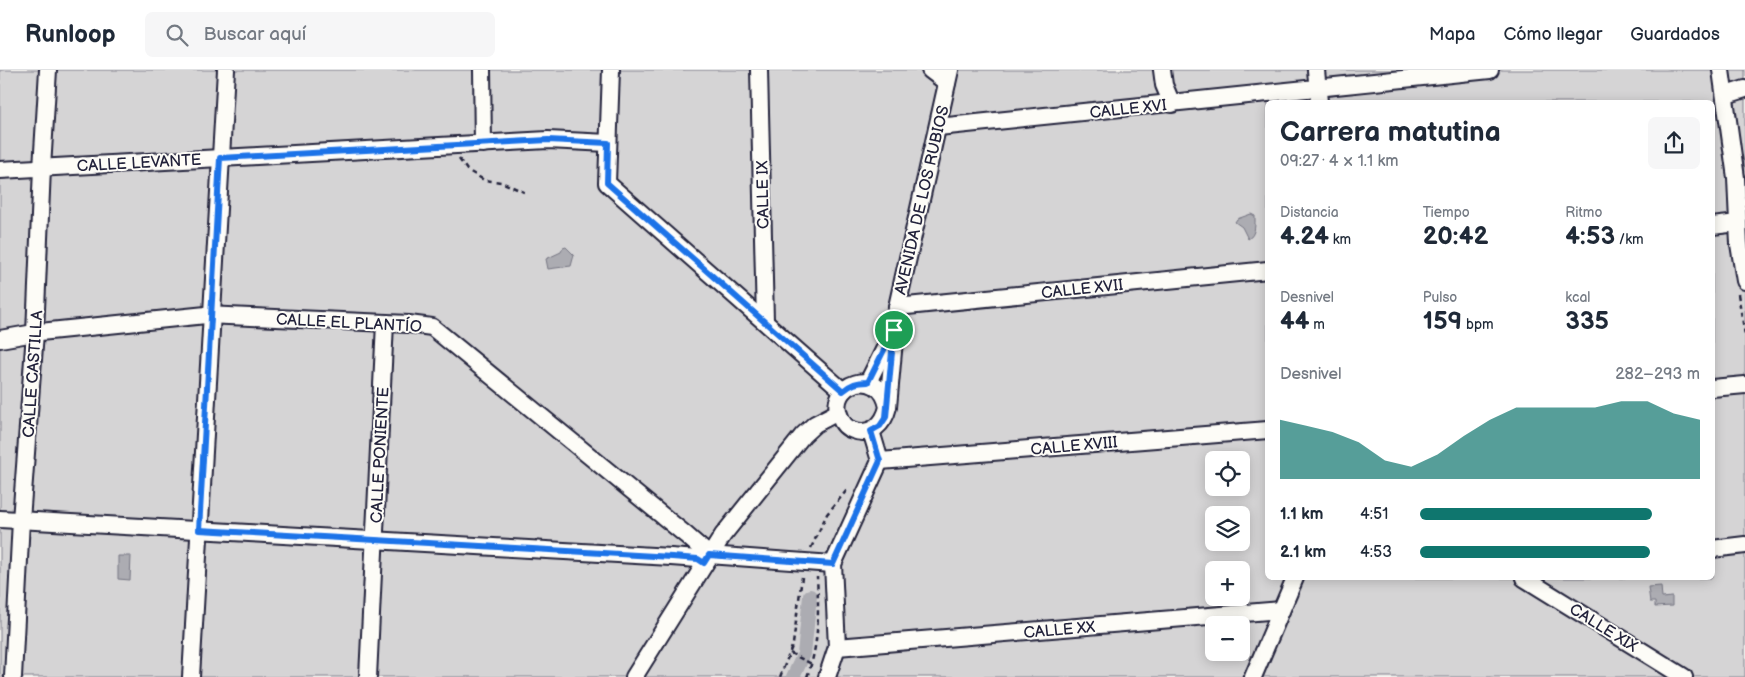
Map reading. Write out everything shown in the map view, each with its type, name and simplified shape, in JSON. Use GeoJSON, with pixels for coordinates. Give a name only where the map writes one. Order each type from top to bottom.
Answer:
{"type":"FeatureCollection","features":[{"type":"Feature","properties":{"kind":"street","name":"CALLE CASTILLA"},"geometry":{"type":"LineString","coordinates":[[12,677],[35,333],[48,70]]}},
{"type":"Feature","properties":{"kind":"street"},"geometry":{"type":"LineString","coordinates":[[191,677],[226,70]]}},
{"type":"Feature","properties":{"kind":"street"},"geometry":{"type":"LineString","coordinates":[[482,70],[483,144]]}},
{"type":"Feature","properties":{"kind":"street"},"geometry":{"type":"LineString","coordinates":[[611,70],[607,183],[843,391]]}},
{"type":"Feature","properties":{"kind":"street","name":"CALLE IX"},"geometry":{"type":"LineString","coordinates":[[759,70],[765,321]]}},
{"type":"Feature","properties":{"kind":"street"},"geometry":{"type":"LineString","coordinates":[[930,70],[949,77]]}},
{"type":"Feature","properties":{"kind":"street"},"geometry":{"type":"LineString","coordinates":[[1162,70],[1164,85],[1172,104]]}},
{"type":"Feature","properties":{"kind":"street"},"geometry":{"type":"LineString","coordinates":[[1316,70],[1318,96]]}},
{"type":"Feature","properties":{"kind":"street","name":"CALLE XVI"},"geometry":{"type":"LineString","coordinates":[[938,127],[1172,104],[1318,96],[1490,70]]}},
{"type":"Feature","properties":{"kind":"street"},"geometry":{"type":"LineString","coordinates":[[1721,70],[1726,95],[1736,178],[1738,223],[1742,243],[1745,281]]}},
{"type":"Feature","properties":{"kind":"street","name":"AVENIDA DE LOS RUBIOS"},"geometry":{"type":"LineString","coordinates":[[871,431],[880,426],[886,417],[898,307],[949,77]]}},
{"type":"Feature","properties":{"kind":"street"},"geometry":{"type":"LineString","coordinates":[[1726,95],[1745,89]]}},
{"type":"Feature","properties":{"kind":"street","name":"CALLE LEVANTE"},"geometry":{"type":"LineString","coordinates":[[0,170],[548,140],[608,143]]}},
{"type":"Feature","properties":{"kind":"street"},"geometry":{"type":"LineString","coordinates":[[1715,226],[1738,223]]}},
{"type":"Feature","properties":{"kind":"street","name":"CALLE XVII"},"geometry":{"type":"LineString","coordinates":[[898,307],[1265,270]]}},
{"type":"Feature","properties":{"kind":"street","name":"CALLE EL PLANTÍO"},"geometry":{"type":"LineString","coordinates":[[0,339],[35,333],[211,315],[409,324],[432,327],[686,535],[706,559]]}},
{"type":"Feature","properties":{"kind":"street","name":"CALLE PONIENTE"},"geometry":{"type":"LineString","coordinates":[[368,677],[385,323]]}},
{"type":"Feature","properties":{"kind":"street","name":"AVENIDA DE LOS RUBIOS"},"geometry":{"type":"LineString","coordinates":[[868,382],[894,330]]}},
{"type":"Feature","properties":{"kind":"street"},"geometry":{"type":"LineString","coordinates":[[827,677],[838,648],[833,564],[880,461],[871,431],[860,433],[850,429],[842,422],[838,412],[838,401],[843,391],[850,385],[868,382],[882,391],[888,407]]}},
{"type":"Feature","properties":{"kind":"street"},"geometry":{"type":"LineString","coordinates":[[1715,388],[1745,385]]}},
{"type":"Feature","properties":{"kind":"street"},"geometry":{"type":"LineString","coordinates":[[634,677],[706,559],[723,535],[803,435],[815,424],[838,412]]}},
{"type":"Feature","properties":{"kind":"street","name":"CALLE XVIII"},"geometry":{"type":"LineString","coordinates":[[880,461],[1265,430]]}},
{"type":"Feature","properties":{"kind":"street"},"geometry":{"type":"LineString","coordinates":[[0,519],[698,559],[833,564]]}},
{"type":"Feature","properties":{"kind":"street"},"geometry":{"type":"LineString","coordinates":[[1715,549],[1745,545]]}},
{"type":"Feature","properties":{"kind":"street"},"geometry":{"type":"LineString","coordinates":[[1253,677],[1294,580]]}},
{"type":"Feature","properties":{"kind":"street","name":"CALLE XIX"},"geometry":{"type":"LineString","coordinates":[[1527,580],[1684,677]]}},
{"type":"Feature","properties":{"kind":"street","name":"CALLE XX"},"geometry":{"type":"LineString","coordinates":[[838,648],[1281,610]]}},
{"type":"Feature","properties":{"kind":"path"},"geometry":{"type":"LineString","coordinates":[[454,146],[458,158],[467,170],[484,180],[501,182],[524,192]]}},
{"type":"Feature","properties":{"kind":"path"},"geometry":{"type":"LineString","coordinates":[[790,653],[812,664]]}},
{"type":"Feature","properties":{"kind":"shaded area"},"geometry":{"type":"Polygon","coordinates":[[[0,70],[1745,70],[1745,677],[0,677],[0,70]]]}},
{"type":"Feature","properties":{"kind":"shaded area"},"geometry":{"type":"Polygon","coordinates":[[[1251,214],[1255,216],[1255,226],[1254,232],[1248,239],[1242,227],[1235,222],[1237,219],[1251,214]]]}},
{"type":"Feature","properties":{"kind":"shaded area"},"geometry":{"type":"Polygon","coordinates":[[[566,247],[574,255],[571,266],[548,269],[546,259],[561,252],[566,247]]]}},
{"type":"Feature","properties":{"kind":"shaded area"},"geometry":{"type":"Polygon","coordinates":[[[118,556],[131,556],[130,580],[118,579],[118,556]]]}},
{"type":"Feature","properties":{"kind":"shaded area"},"geometry":{"type":"Polygon","coordinates":[[[1661,586],[1662,598],[1672,597],[1672,606],[1655,607],[1655,602],[1650,602],[1648,587],[1661,586]]]}},
{"type":"Feature","properties":{"kind":"waterway"},"geometry":{"type":"LineString","coordinates":[[793,677],[804,654],[810,596]]}},
{"type":"Feature","properties":{"kind":"route"},"geometry":{"type":"LineString","coordinates":[[548,140],[608,143],[607,183],[843,391],[850,385],[868,382],[894,330],[886,417],[880,426],[871,431],[880,461],[833,564],[709,555],[704,563],[698,559],[672,557],[199,530],[220,158],[548,140]]}}]}
